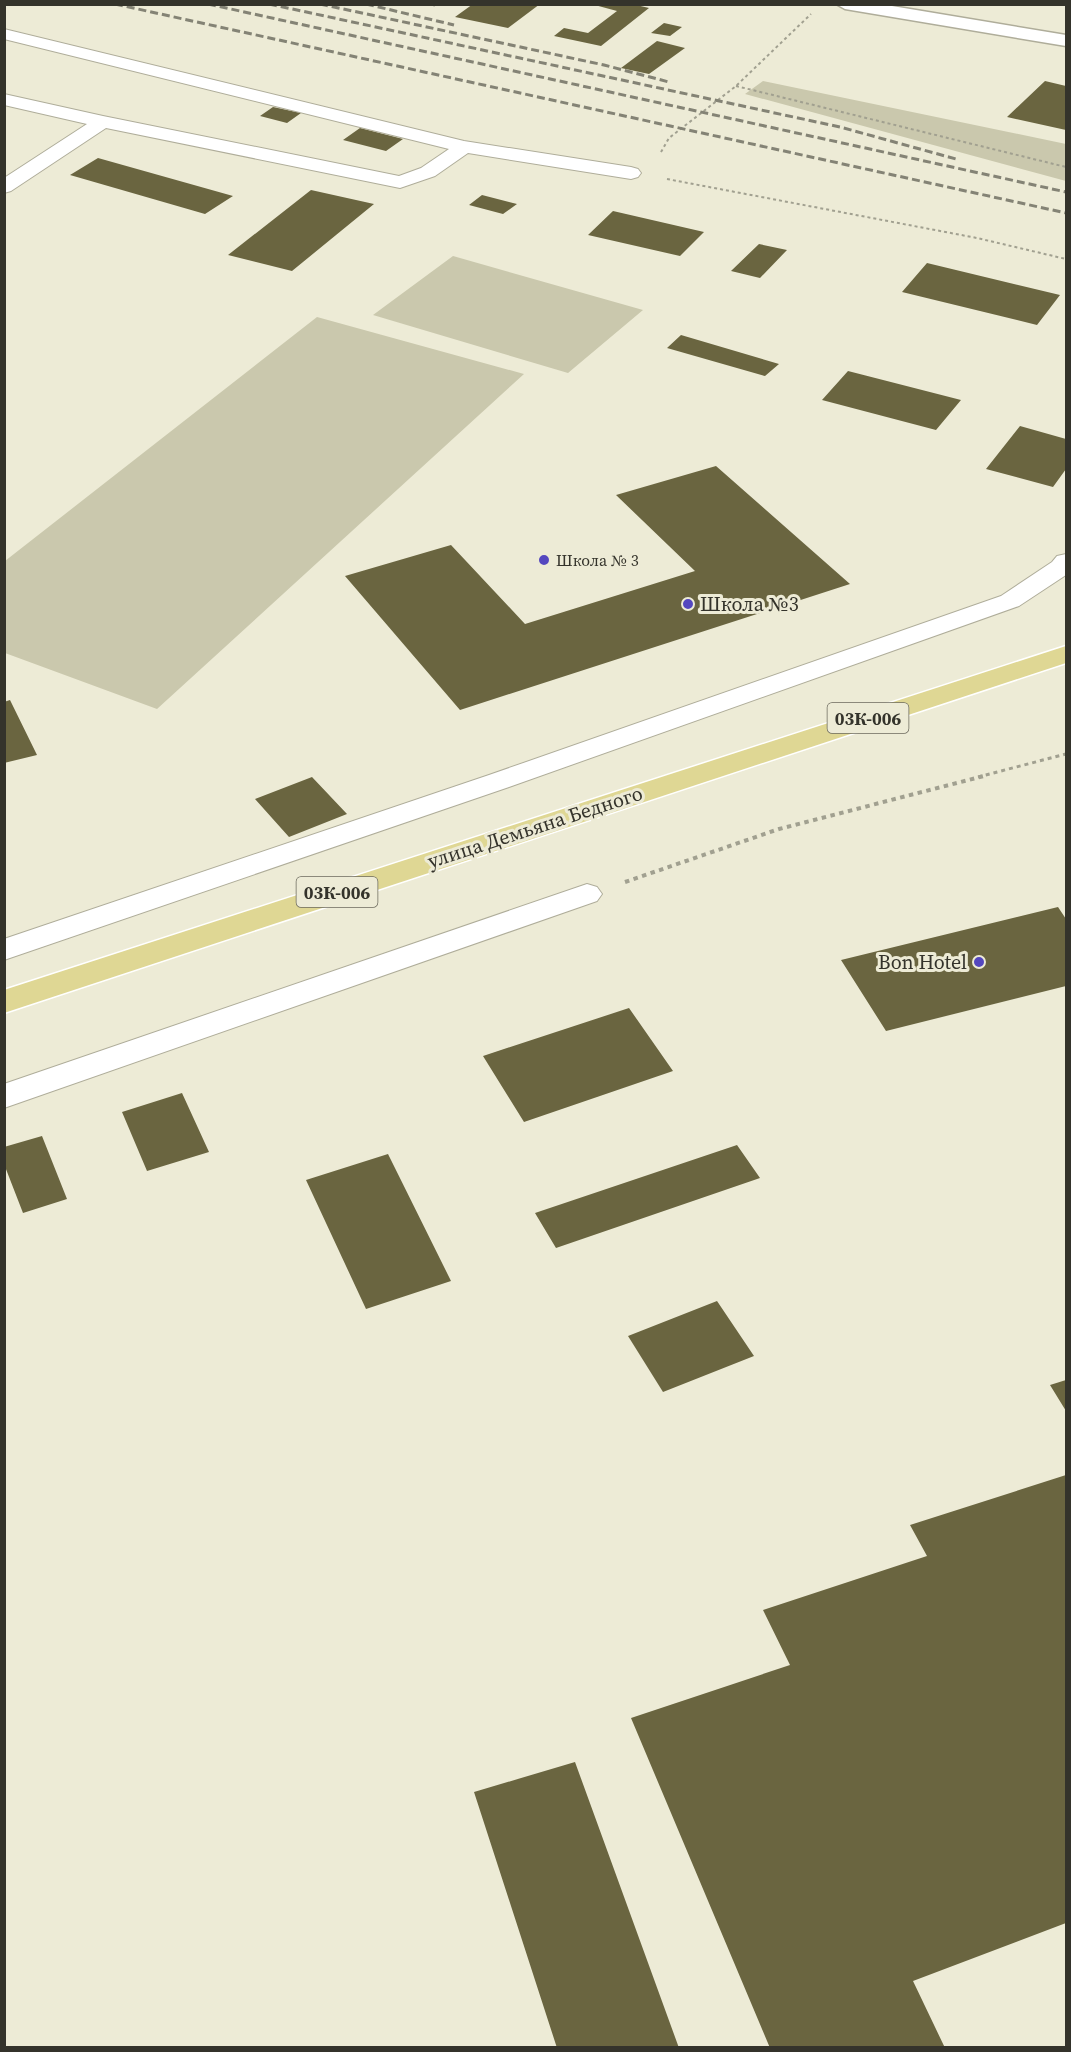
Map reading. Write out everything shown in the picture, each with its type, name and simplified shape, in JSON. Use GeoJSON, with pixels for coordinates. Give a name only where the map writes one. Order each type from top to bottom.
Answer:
{"type":"FeatureCollection","features":[{"type":"Feature","properties":{"kind":"main road","name":"улица Демьяна Бедного"},"geometry":{"type":"LineString","coordinates":[[4,1002],[1066,654]]}},
{"type":"Feature","properties":{"kind":"street"},"geometry":{"type":"LineString","coordinates":[[845,4],[1066,41]]}},
{"type":"Feature","properties":{"kind":"lane"},"geometry":{"type":"LineString","coordinates":[[4,33],[464,147],[630,173]]}},
{"type":"Feature","properties":{"kind":"lane"},"geometry":{"type":"LineString","coordinates":[[4,99],[103,122],[400,182],[428,172],[464,147]]}},
{"type":"Feature","properties":{"kind":"lane"},"geometry":{"type":"LineString","coordinates":[[4,187],[103,122]]}},
{"type":"Feature","properties":{"kind":"lane"},"geometry":{"type":"LineString","coordinates":[[4,950],[499,781],[1010,600],[1061,567],[1066,561]]}},
{"type":"Feature","properties":{"kind":"lane"},"geometry":{"type":"LineString","coordinates":[[4,1096],[587,894]]}},
{"type":"Feature","properties":{"kind":"path"},"geometry":{"type":"LineString","coordinates":[[630,173],[664,149],[669,138],[736,86],[807,20],[812,12]]}},
{"type":"Feature","properties":{"kind":"path"},"geometry":{"type":"LineString","coordinates":[[736,86],[1066,167]]}},
{"type":"Feature","properties":{"kind":"path"},"geometry":{"type":"LineString","coordinates":[[630,173],[977,238],[1066,260]]}},
{"type":"Feature","properties":{"kind":"path"},"geometry":{"type":"LineString","coordinates":[[587,894],[779,829],[1066,754]]}},
{"type":"Feature","properties":{"kind":"shaded area"},"geometry":{"type":"Polygon","coordinates":[[[763,81],[1066,144],[1066,181],[745,94],[763,81]]]}},
{"type":"Feature","properties":{"kind":"shaded area"},"geometry":{"type":"Polygon","coordinates":[[[453,256],[643,310],[568,373],[373,315],[453,256]]]}},
{"type":"Feature","properties":{"kind":"shaded area"},"geometry":{"type":"Polygon","coordinates":[[[317,317],[524,374],[157,709],[5,653],[5,561],[317,317]]]}},
{"type":"Feature","properties":{"kind":"building"},"geometry":{"type":"Polygon","coordinates":[[[473,4],[540,4],[508,28],[455,17],[473,4]]]}},
{"type":"Feature","properties":{"kind":"building"},"geometry":{"type":"Polygon","coordinates":[[[591,4],[632,4],[649,8],[601,46],[554,36],[564,28],[588,33],[617,11],[591,4]]]}},
{"type":"Feature","properties":{"kind":"building"},"geometry":{"type":"Polygon","coordinates":[[[664,23],[682,27],[670,36],[651,33],[664,23]]]}},
{"type":"Feature","properties":{"kind":"building"},"geometry":{"type":"Polygon","coordinates":[[[657,41],[685,48],[649,74],[621,68],[657,41]]]}},
{"type":"Feature","properties":{"kind":"building"},"geometry":{"type":"Polygon","coordinates":[[[1045,81],[1066,86],[1066,130],[1007,117],[1045,81]]]}},
{"type":"Feature","properties":{"kind":"building"},"geometry":{"type":"Polygon","coordinates":[[[273,107],[301,113],[287,123],[260,116],[273,107]]]}},
{"type":"Feature","properties":{"kind":"building"},"geometry":{"type":"Polygon","coordinates":[[[360,128],[403,139],[386,151],[343,140],[360,128]]]}},
{"type":"Feature","properties":{"kind":"building"},"geometry":{"type":"Polygon","coordinates":[[[98,158],[233,196],[205,214],[70,175],[98,158]]]}},
{"type":"Feature","properties":{"kind":"building"},"geometry":{"type":"Polygon","coordinates":[[[311,190],[374,204],[292,271],[228,255],[311,190]]]}},
{"type":"Feature","properties":{"kind":"building"},"geometry":{"type":"Polygon","coordinates":[[[482,195],[517,204],[503,214],[469,205],[482,195]]]}},
{"type":"Feature","properties":{"kind":"building"},"geometry":{"type":"Polygon","coordinates":[[[613,211],[704,232],[680,256],[588,235],[613,211]]]}},
{"type":"Feature","properties":{"kind":"building"},"geometry":{"type":"Polygon","coordinates":[[[759,244],[787,250],[760,278],[731,271],[759,244]]]}},
{"type":"Feature","properties":{"kind":"building"},"geometry":{"type":"Polygon","coordinates":[[[927,263],[1060,295],[1037,325],[902,292],[927,263]]]}},
{"type":"Feature","properties":{"kind":"building"},"geometry":{"type":"Polygon","coordinates":[[[681,335],[779,364],[765,376],[667,348],[681,335]]]}},
{"type":"Feature","properties":{"kind":"building"},"geometry":{"type":"Polygon","coordinates":[[[848,371],[961,400],[936,430],[822,400],[848,371]]]}},
{"type":"Feature","properties":{"kind":"building"},"geometry":{"type":"Polygon","coordinates":[[[1020,426],[1066,439],[1066,469],[1053,487],[986,469],[1020,426]]]}},
{"type":"Feature","properties":{"kind":"building","name":"Школа №3"},"geometry":{"type":"Polygon","coordinates":[[[716,466],[850,584],[460,710],[345,576],[451,545],[525,624],[695,571],[616,495],[716,466]]]}},
{"type":"Feature","properties":{"kind":"building"},"geometry":{"type":"Polygon","coordinates":[[[10,700],[37,755],[4,763],[4,702],[10,700]]]}},
{"type":"Feature","properties":{"kind":"building"},"geometry":{"type":"Polygon","coordinates":[[[312,777],[347,814],[289,837],[255,799],[312,777]]]}},
{"type":"Feature","properties":{"kind":"building"},"geometry":{"type":"Polygon","coordinates":[[[1058,907],[1066,919],[1066,986],[886,1031],[841,960],[1058,907]]]}},
{"type":"Feature","properties":{"kind":"building"},"geometry":{"type":"Polygon","coordinates":[[[629,1008],[673,1071],[524,1122],[483,1056],[629,1008]]]}},
{"type":"Feature","properties":{"kind":"building"},"geometry":{"type":"Polygon","coordinates":[[[182,1093],[209,1152],[147,1171],[122,1112],[182,1093]]]}},
{"type":"Feature","properties":{"kind":"building"},"geometry":{"type":"Polygon","coordinates":[[[42,1136],[67,1199],[23,1213],[4,1164],[4,1147],[42,1136]]]}},
{"type":"Feature","properties":{"kind":"building"},"geometry":{"type":"Polygon","coordinates":[[[737,1145],[760,1178],[556,1248],[535,1213],[737,1145]]]}},
{"type":"Feature","properties":{"kind":"building"},"geometry":{"type":"Polygon","coordinates":[[[388,1154],[451,1281],[366,1309],[306,1180],[388,1154]]]}},
{"type":"Feature","properties":{"kind":"building"},"geometry":{"type":"Polygon","coordinates":[[[717,1301],[754,1356],[663,1392],[628,1336],[717,1301]]]}},
{"type":"Feature","properties":{"kind":"building"},"geometry":{"type":"Polygon","coordinates":[[[1066,1380],[1066,1411],[1050,1385],[1066,1380]]]}},
{"type":"Feature","properties":{"kind":"building"},"geometry":{"type":"Polygon","coordinates":[[[1066,1475],[1066,1923],[913,1981],[945,2048],[770,2048],[631,1718],[790,1665],[763,1610],[927,1556],[910,1525],[1066,1475]]]}},
{"type":"Feature","properties":{"kind":"building"},"geometry":{"type":"Polygon","coordinates":[[[575,1762],[679,2048],[557,2048],[474,1792],[575,1762]]]}},
{"type":"Feature","properties":{"kind":"railway"},"geometry":{"type":"LineString","coordinates":[[115,4],[1066,213]]}},
{"type":"Feature","properties":{"kind":"railway"},"geometry":{"type":"LineString","coordinates":[[208,4],[1066,192]]}},
{"type":"Feature","properties":{"kind":"railway"},"geometry":{"type":"LineString","coordinates":[[269,4],[840,127],[956,159]]}},
{"type":"Feature","properties":{"kind":"railway"},"geometry":{"type":"LineString","coordinates":[[320,4],[604,65],[669,82]]}},
{"type":"Feature","properties":{"kind":"railway"},"geometry":{"type":"LineString","coordinates":[[366,4],[454,25]]}},
{"type":"Feature","properties":{"kind":"railway"},"geometry":{"type":"LineString","coordinates":[[431,4],[435,5]]}},
{"type":"Feature","properties":{"kind":"place","name":"Школа № 3"},"geometry":{"type":"Point","coordinates":[544,560]}},
{"type":"Feature","properties":{"kind":"place","name":"Школа №3"},"geometry":{"type":"Point","coordinates":[688,604]}},
{"type":"Feature","properties":{"kind":"place","name":"Bon Hotel"},"geometry":{"type":"Point","coordinates":[979,962]}}]}
